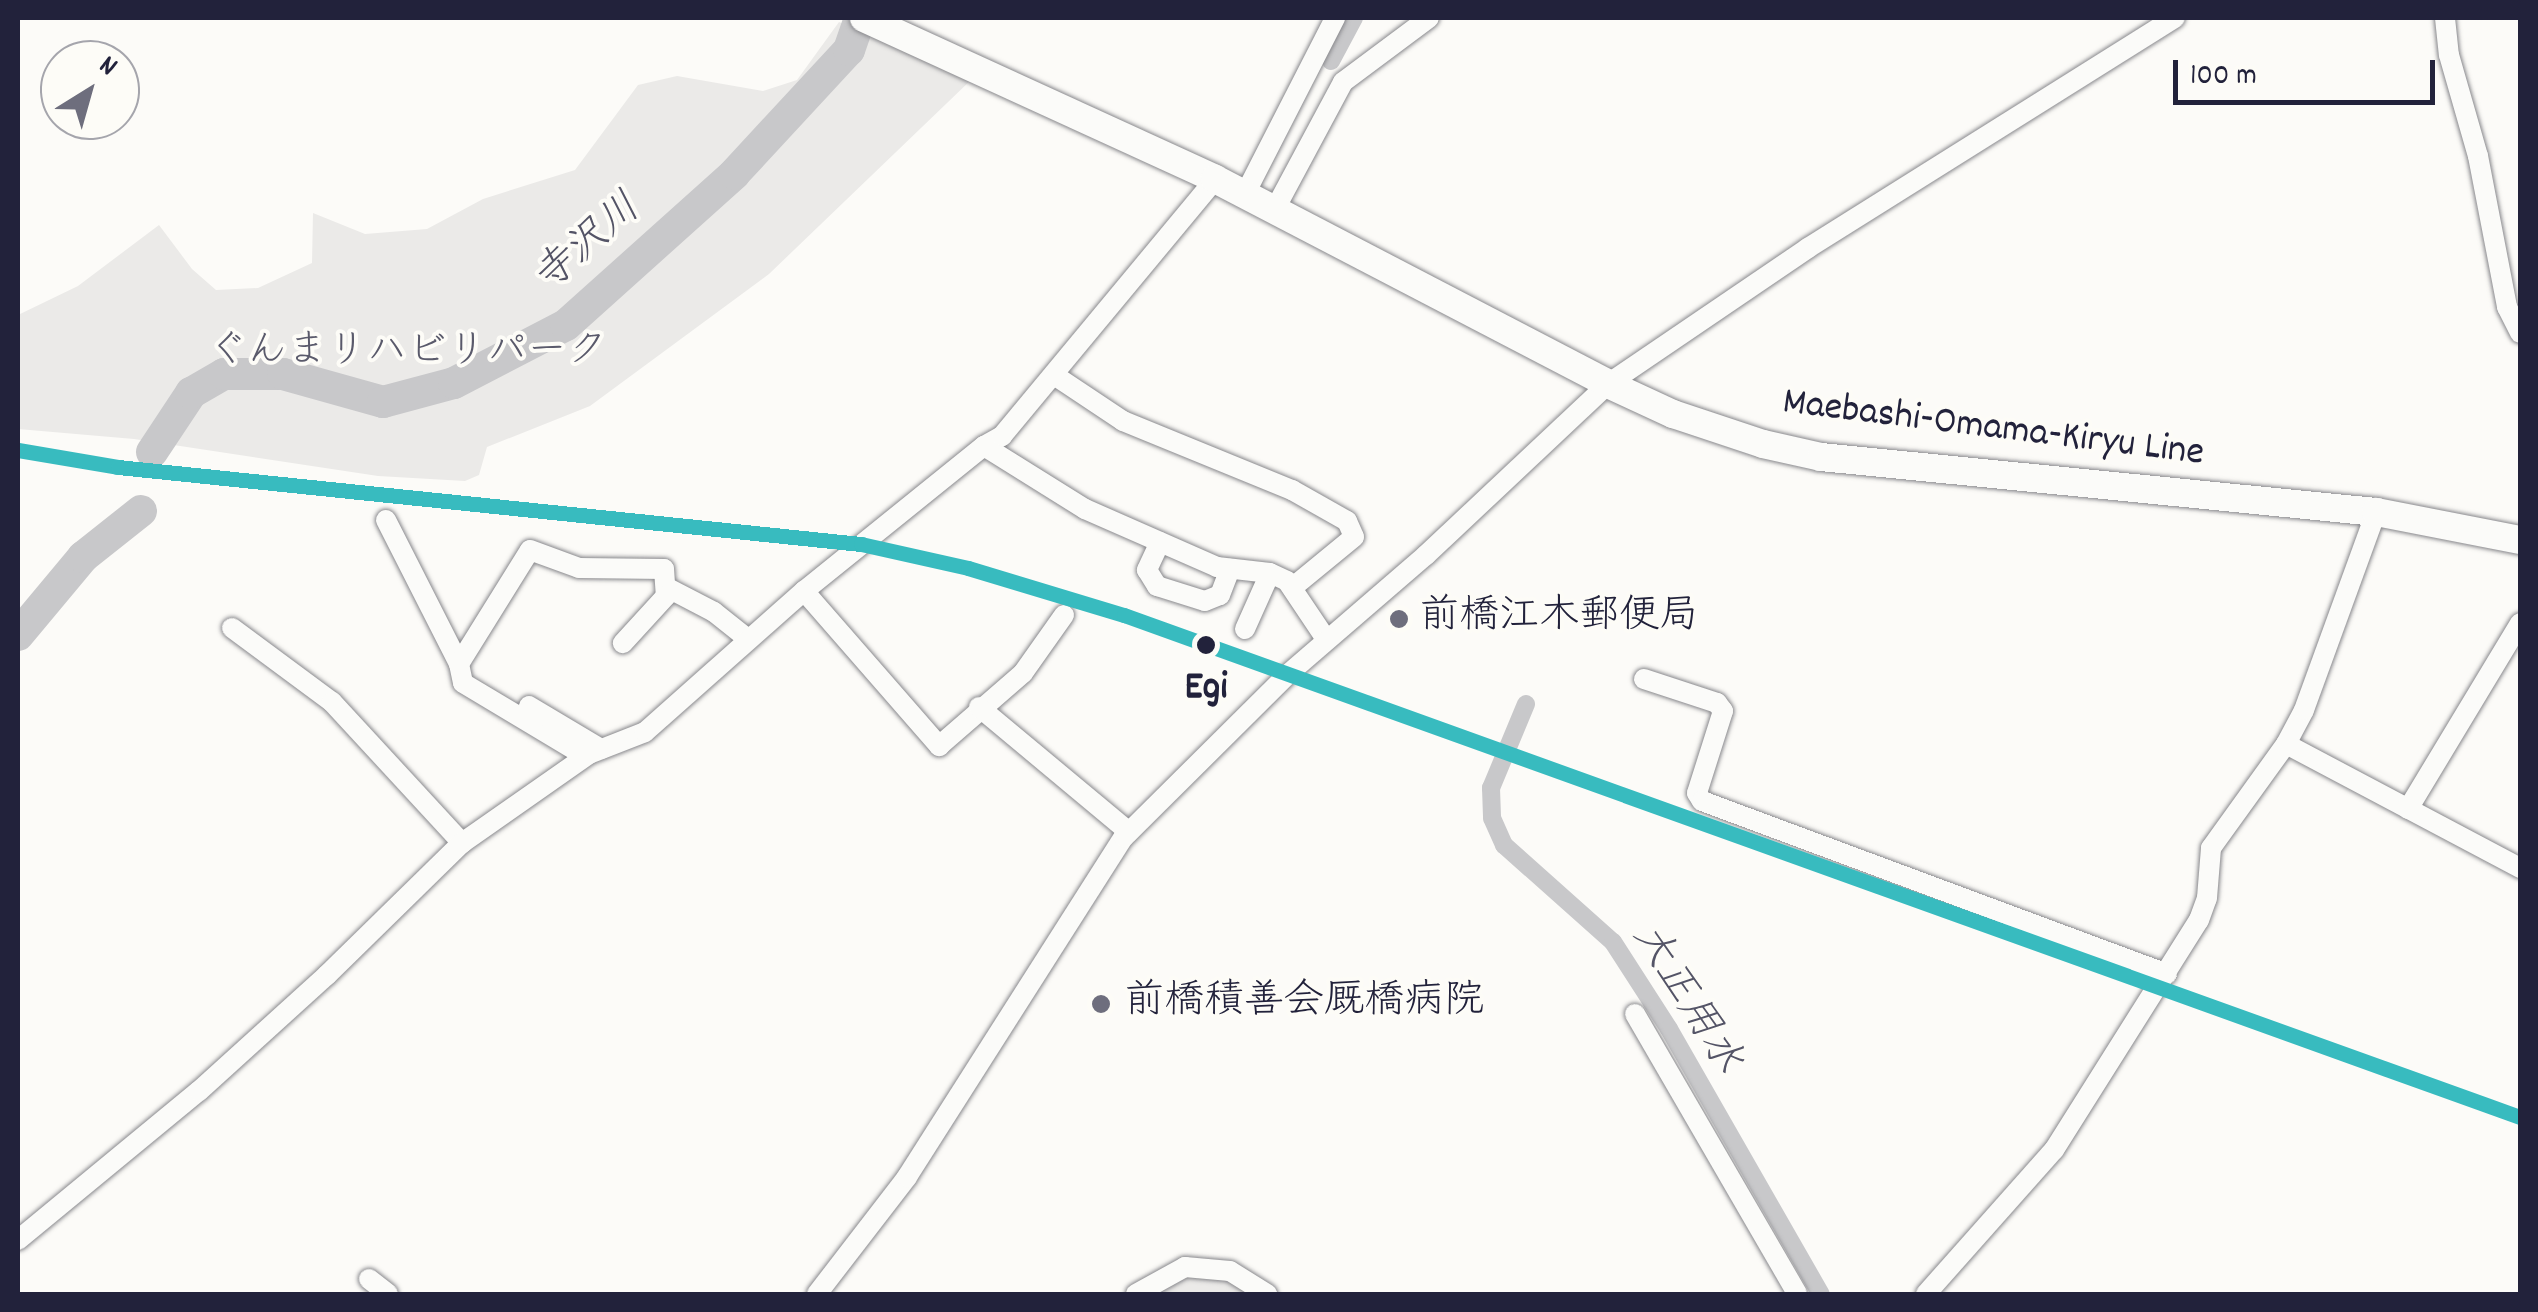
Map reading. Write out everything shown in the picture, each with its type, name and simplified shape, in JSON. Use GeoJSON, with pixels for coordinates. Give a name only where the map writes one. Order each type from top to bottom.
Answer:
{"type":"FeatureCollection","features":[{"type":"Feature","properties":{"kind":"main road","name":"Maebashi-Omama-Kiryu Line"},"geometry":{"type":"LineString","coordinates":[[871,21],[1215,179],[1608,384],[1673,414],[1764,444],[1821,457],[2376,512],[2520,540]]}},
{"type":"Feature","properties":{"kind":"street"},"geometry":{"type":"LineString","coordinates":[[1259,201],[1335,18]]}},
{"type":"Feature","properties":{"kind":"street"},"geometry":{"type":"LineString","coordinates":[[1259,201],[1343,82],[1430,18]]}},
{"type":"Feature","properties":{"kind":"street"},"geometry":{"type":"LineString","coordinates":[[817,1294],[907,1176],[1096,874],[1129,832],[1326,639],[1426,555],[1608,384],[1808,248],[2176,18]]}},
{"type":"Feature","properties":{"kind":"street"},"geometry":{"type":"LineString","coordinates":[[2452,20],[2449,56],[2478,156],[2507,308],[2520,333]]}},
{"type":"Feature","properties":{"kind":"street"},"geometry":{"type":"LineString","coordinates":[[18,1240],[199,1091],[328,975],[462,842],[593,753],[645,732],[804,590],[984,446],[1002,436],[1215,179]]}},
{"type":"Feature","properties":{"kind":"street"},"geometry":{"type":"LineString","coordinates":[[1054,376],[1123,421],[1292,490],[1347,521],[1354,537],[1292,588]]}},
{"type":"Feature","properties":{"kind":"street"},"geometry":{"type":"LineString","coordinates":[[984,446],[1085,509],[1230,568],[1270,573],[1292,588],[1326,639]]}},
{"type":"Feature","properties":{"kind":"street"},"geometry":{"type":"LineString","coordinates":[[1926,1294],[2054,1150],[2167,974],[2204,908],[2211,848],[2286,744],[2304,710],[2376,512]]}},
{"type":"Feature","properties":{"kind":"street"},"geometry":{"type":"LineString","coordinates":[[386,520],[459,664],[463,683],[593,753]]}},
{"type":"Feature","properties":{"kind":"street"},"geometry":{"type":"LineString","coordinates":[[1160,542],[1147,570],[1157,586],[1205,601],[1220,596],[1230,568]]}},
{"type":"Feature","properties":{"kind":"street"},"geometry":{"type":"LineString","coordinates":[[459,664],[530,550],[579,568],[664,570],[666,596],[623,643]]}},
{"type":"Feature","properties":{"kind":"street"},"geometry":{"type":"LineString","coordinates":[[1245,629],[1270,573]]}},
{"type":"Feature","properties":{"kind":"street"},"geometry":{"type":"LineString","coordinates":[[666,586],[714,612],[748,639]]}},
{"type":"Feature","properties":{"kind":"street"},"geometry":{"type":"LineString","coordinates":[[804,590],[938,746],[978,707],[1023,673],[1064,616]]}},
{"type":"Feature","properties":{"kind":"street"},"geometry":{"type":"LineString","coordinates":[[2408,809],[2520,624]]}},
{"type":"Feature","properties":{"kind":"street"},"geometry":{"type":"LineString","coordinates":[[232,628],[332,702],[462,842]]}},
{"type":"Feature","properties":{"kind":"street"},"geometry":{"type":"LineString","coordinates":[[1644,679],[1717,703],[1723,712],[1697,793],[1702,801],[2167,974]]}},
{"type":"Feature","properties":{"kind":"street"},"geometry":{"type":"LineString","coordinates":[[978,707],[1129,832]]}},
{"type":"Feature","properties":{"kind":"street"},"geometry":{"type":"LineString","coordinates":[[2286,744],[2520,868]]}},
{"type":"Feature","properties":{"kind":"street"},"geometry":{"type":"LineString","coordinates":[[1635,1014],[1797,1294]]}},
{"type":"Feature","properties":{"kind":"street"},"geometry":{"type":"LineString","coordinates":[[1136,1294],[1185,1268],[1230,1271],[1267,1294]]}},
{"type":"Feature","properties":{"kind":"street"},"geometry":{"type":"LineString","coordinates":[[369,1279],[388,1294]]}},
{"type":"Feature","properties":{"kind":"green space","name":"ぐんまリハビリパーク"},"geometry":{"type":"Polygon","coordinates":[[[839,22],[972,79],[769,274],[590,406],[487,447],[479,475],[465,481],[378,476],[134,439],[18,429],[18,315],[78,286],[159,225],[192,269],[216,290],[258,288],[312,263],[313,213],[365,234],[427,229],[483,199],[575,170],[638,85],[677,76],[763,91],[797,80],[839,22]]]}},
{"type":"Feature","properties":{"kind":"green space"},"geometry":{"type":"Polygon","coordinates":[[[1186,1273],[1229,1280],[1254,1294],[1148,1294],[1186,1273]]]}},
{"type":"Feature","properties":{"kind":"waterway","name":"寺沢川"},"geometry":{"type":"LineString","coordinates":[[152,452],[191,393],[224,374],[283,374],[383,402],[454,383],[566,325],[734,174],[849,50],[860,18]]}},
{"type":"Feature","properties":{"kind":"waterway","name":"大正用水"},"geometry":{"type":"LineString","coordinates":[[1331,61],[1354,18]]}},
{"type":"Feature","properties":{"kind":"waterway","name":"寺沢川"},"geometry":{"type":"LineString","coordinates":[[18,635],[83,557],[141,511]]}},
{"type":"Feature","properties":{"kind":"waterway","name":"大正用水"},"geometry":{"type":"LineString","coordinates":[[1526,704],[1491,788],[1492,818],[1504,845],[1613,942],[1669,1029],[1821,1294]]}},
{"type":"Feature","properties":{"kind":"transit line"},"geometry":{"type":"LineString","coordinates":[[18,450],[118,467],[861,544],[968,568],[1124,615],[2520,1117]]}},
{"type":"Feature","properties":{"kind":"place","name":"前橋江木郵便局"},"geometry":{"type":"Point","coordinates":[1399,619]}},
{"type":"Feature","properties":{"kind":"place","name":"Egi"},"geometry":{"type":"Point","coordinates":[1206,645]}},
{"type":"Feature","properties":{"kind":"place","name":"前橋積善会厩橋病院"},"geometry":{"type":"Point","coordinates":[1101,1004]}}]}
